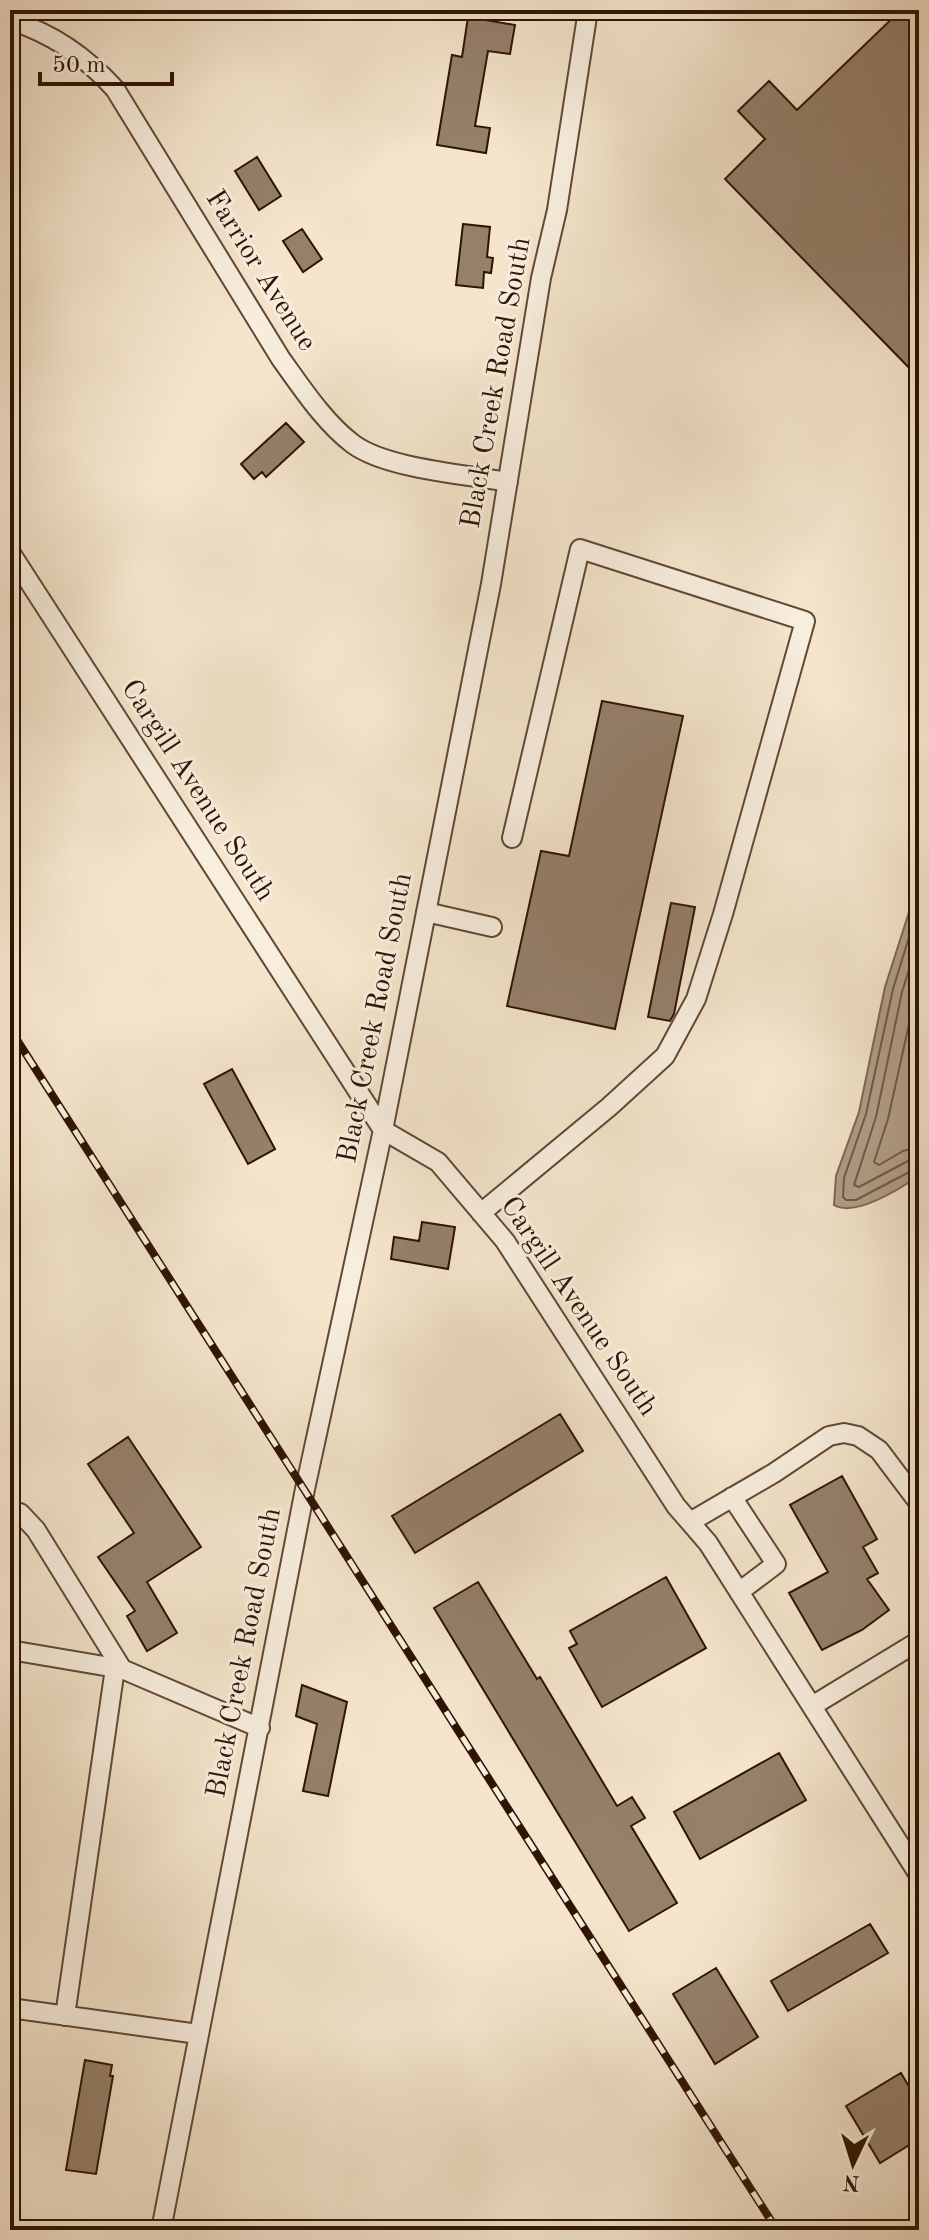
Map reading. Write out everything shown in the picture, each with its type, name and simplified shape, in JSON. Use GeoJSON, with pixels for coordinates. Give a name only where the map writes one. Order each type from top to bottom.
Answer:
{"type":"FeatureCollection","features":[{"type":"Feature","properties":{"kind":"street","name":"Black Creek Road South"},"geometry":{"type":"LineString","coordinates":[[161,2230],[305,1489],[383,1130],[426,912],[508,482],[541,278],[557,210],[588,10]]}},
{"type":"Feature","properties":{"kind":"street","name":"Farrior Avenue"},"geometry":{"type":"LineString","coordinates":[[10,20],[63,43],[93,65],[115,89],[281,359],[305,393],[353,444],[396,462],[508,482]]}},
{"type":"Feature","properties":{"kind":"street"},"geometry":{"type":"LineString","coordinates":[[481,1213],[609,1107],[665,1056],[696,999],[805,621],[580,549],[512,838]]}},
{"type":"Feature","properties":{"kind":"street","name":"Cargill Avenue South"},"geometry":{"type":"LineString","coordinates":[[10,552],[383,1130],[438,1162],[505,1241],[676,1506],[708,1543],[812,1706],[913,1852],[919,1875]]}},
{"type":"Feature","properties":{"kind":"street"},"geometry":{"type":"LineString","coordinates":[[426,912],[492,927]]}},
{"type":"Feature","properties":{"kind":"street"},"geometry":{"type":"LineString","coordinates":[[690,1522],[829,1436],[844,1433],[858,1436],[879,1450],[919,1503]]}},
{"type":"Feature","properties":{"kind":"street"},"geometry":{"type":"LineString","coordinates":[[732,1497],[776,1564],[739,1592]]}},
{"type":"Feature","properties":{"kind":"street"},"geometry":{"type":"LineString","coordinates":[[10,1510],[20,1513],[36,1530],[118,1669],[65,2016]]}},
{"type":"Feature","properties":{"kind":"street"},"geometry":{"type":"LineString","coordinates":[[812,1706],[919,1641]]}},
{"type":"Feature","properties":{"kind":"street"},"geometry":{"type":"LineString","coordinates":[[10,1650],[118,1669],[260,1728]]}},
{"type":"Feature","properties":{"kind":"street"},"geometry":{"type":"LineString","coordinates":[[10,2008],[198,2034]]}},
{"type":"Feature","properties":{"kind":"water"},"geometry":{"type":"Polygon","coordinates":[[[919,881],[919,1176],[878,1200],[854,1208],[843,1208],[834,1205],[836,1176],[859,1112],[885,987],[919,881]]]}},
{"type":"Feature","properties":{"kind":"building"},"geometry":{"type":"Polygon","coordinates":[[[901,10],[909,10],[919,20],[919,378],[725,179],[765,139],[738,111],[769,81],[797,110],[901,10]]]}},
{"type":"Feature","properties":{"kind":"building"},"geometry":{"type":"Polygon","coordinates":[[[468,17],[515,25],[510,54],[488,51],[475,126],[490,128],[486,153],[437,145],[452,55],[462,57],[468,17]]]}},
{"type":"Feature","properties":{"kind":"building"},"geometry":{"type":"Polygon","coordinates":[[[257,157],[281,196],[259,210],[235,171],[257,157]]]}},
{"type":"Feature","properties":{"kind":"building"},"geometry":{"type":"Polygon","coordinates":[[[463,224],[490,227],[487,257],[493,258],[491,273],[484,272],[483,288],[456,285],[463,224]]]}},
{"type":"Feature","properties":{"kind":"building"},"geometry":{"type":"Polygon","coordinates":[[[302,229],[322,259],[303,272],[283,241],[302,229]]]}},
{"type":"Feature","properties":{"kind":"building"},"geometry":{"type":"Polygon","coordinates":[[[286,423],[304,442],[266,477],[262,472],[254,479],[241,464],[286,423]]]}},
{"type":"Feature","properties":{"kind":"building"},"geometry":{"type":"Polygon","coordinates":[[[602,701],[683,716],[615,1029],[507,1006],[541,851],[569,856],[602,701]]]}},
{"type":"Feature","properties":{"kind":"building"},"geometry":{"type":"Polygon","coordinates":[[[671,903],[695,907],[674,1014],[670,1021],[648,1017],[671,903]]]}},
{"type":"Feature","properties":{"kind":"building"},"geometry":{"type":"Polygon","coordinates":[[[232,1069],[275,1149],[248,1164],[204,1084],[232,1069]]]}},
{"type":"Feature","properties":{"kind":"building"},"geometry":{"type":"Polygon","coordinates":[[[422,1222],[455,1227],[448,1269],[391,1259],[394,1237],[419,1241],[422,1222]]]}},
{"type":"Feature","properties":{"kind":"building"},"geometry":{"type":"Polygon","coordinates":[[[560,1414],[583,1451],[415,1553],[392,1516],[560,1414]]]}},
{"type":"Feature","properties":{"kind":"building"},"geometry":{"type":"Polygon","coordinates":[[[128,1437],[201,1547],[147,1582],[177,1633],[147,1651],[127,1616],[135,1611],[98,1557],[134,1533],[88,1464],[128,1437]]]}},
{"type":"Feature","properties":{"kind":"building"},"geometry":{"type":"Polygon","coordinates":[[[842,1476],[877,1539],[863,1547],[878,1573],[867,1579],[889,1610],[862,1630],[822,1650],[789,1593],[828,1572],[790,1505],[842,1476]]]}},
{"type":"Feature","properties":{"kind":"building"},"geometry":{"type":"Polygon","coordinates":[[[666,1577],[706,1648],[602,1707],[569,1648],[577,1644],[570,1631],[666,1577]]]}},
{"type":"Feature","properties":{"kind":"building"},"geometry":{"type":"Polygon","coordinates":[[[478,1582],[537,1679],[540,1677],[617,1806],[632,1797],[645,1818],[631,1826],[677,1903],[629,1931],[434,1608],[478,1582]]]}},
{"type":"Feature","properties":{"kind":"building"},"geometry":{"type":"Polygon","coordinates":[[[302,1685],[347,1702],[328,1796],[303,1791],[317,1724],[296,1716],[302,1685]]]}},
{"type":"Feature","properties":{"kind":"building"},"geometry":{"type":"Polygon","coordinates":[[[779,1753],[806,1800],[700,1859],[674,1812],[779,1753]]]}},
{"type":"Feature","properties":{"kind":"building"},"geometry":{"type":"Polygon","coordinates":[[[870,1924],[888,1953],[788,2011],[771,1981],[870,1924]]]}},
{"type":"Feature","properties":{"kind":"building"},"geometry":{"type":"Polygon","coordinates":[[[716,1968],[758,2037],[715,2064],[673,1994],[716,1968]]]}},
{"type":"Feature","properties":{"kind":"building"},"geometry":{"type":"Polygon","coordinates":[[[85,2060],[112,2065],[110,2076],[113,2076],[96,2174],[66,2170],[85,2060]]]}},
{"type":"Feature","properties":{"kind":"building"},"geometry":{"type":"Polygon","coordinates":[[[901,2073],[908,2085],[919,2079],[919,2139],[880,2163],[846,2106],[901,2073]]]}},
{"type":"Feature","properties":{"kind":"railway"},"geometry":{"type":"LineString","coordinates":[[10,1029],[777,2230]]}}]}
